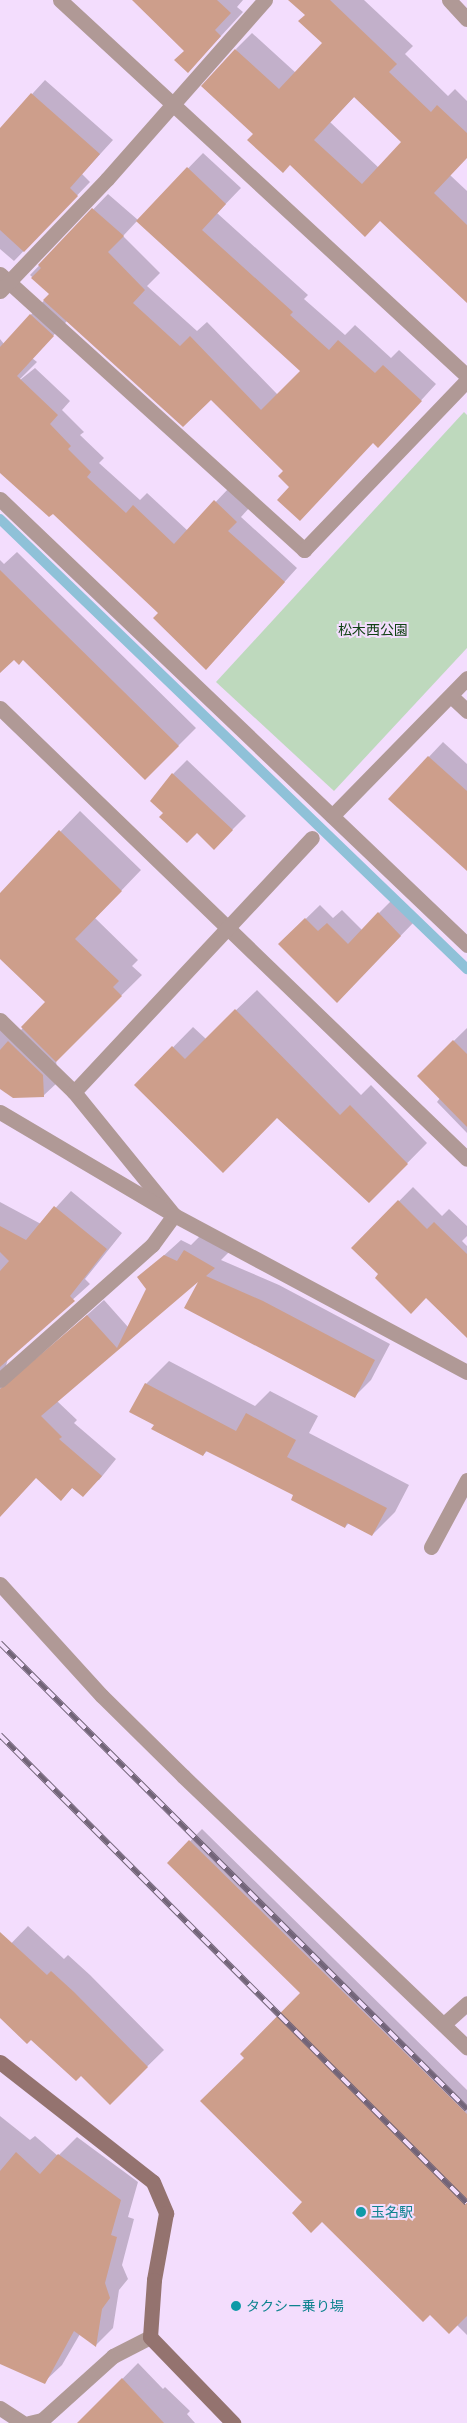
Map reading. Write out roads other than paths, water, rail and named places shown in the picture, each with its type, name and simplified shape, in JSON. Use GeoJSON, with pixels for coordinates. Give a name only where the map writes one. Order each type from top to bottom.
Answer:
{"type":"FeatureCollection","features":[{"type":"Feature","properties":{"kind":"street"},"geometry":{"type":"LineString","coordinates":[[60,0],[173,106],[467,378],[304,550],[3,282],[173,106],[266,0]]}},
{"type":"Feature","properties":{"kind":"street"},"geometry":{"type":"LineString","coordinates":[[449,0],[467,18]]}},
{"type":"Feature","properties":{"kind":"street"},"geometry":{"type":"LineString","coordinates":[[0,499],[467,945]]}},
{"type":"Feature","properties":{"kind":"street"},"geometry":{"type":"LineString","coordinates":[[332,816],[467,678]]}},
{"type":"Feature","properties":{"kind":"street"},"geometry":{"type":"LineString","coordinates":[[451,696],[467,711]]}},
{"type":"Feature","properties":{"kind":"street"},"geometry":{"type":"LineString","coordinates":[[0,708],[230,928],[467,1159]]}},
{"type":"Feature","properties":{"kind":"street"},"geometry":{"type":"LineString","coordinates":[[74,1092],[230,928],[312,838]]}},
{"type":"Feature","properties":{"kind":"street"},"geometry":{"type":"LineString","coordinates":[[0,1020],[74,1092],[174,1215]]}},
{"type":"Feature","properties":{"kind":"street"},"geometry":{"type":"LineString","coordinates":[[0,1112],[174,1215],[467,1372]]}},
{"type":"Feature","properties":{"kind":"street"},"geometry":{"type":"LineString","coordinates":[[0,1380],[152,1245],[174,1215]]}},
{"type":"Feature","properties":{"kind":"street"},"geometry":{"type":"LineString","coordinates":[[431,1547],[467,1480]]}},
{"type":"Feature","properties":{"kind":"street"},"geometry":{"type":"LineString","coordinates":[[0,1584],[102,1696],[467,2047]]}},
{"type":"Feature","properties":{"kind":"street"},"geometry":{"type":"LineString","coordinates":[[444,2024],[467,2003]]}},
{"type":"Feature","properties":{"kind":"street"},"geometry":{"type":"LineString","coordinates":[[0,2062],[154,2182],[166,2213],[154,2280],[150,2336],[233,2423]]}},
{"type":"Feature","properties":{"kind":"street"},"geometry":{"type":"LineString","coordinates":[[38,2422],[113,2356],[150,2336]]}},
{"type":"Feature","properties":{"kind":"street"},"geometry":{"type":"LineString","coordinates":[[0,2408],[23,2423]]}},
{"type":"Feature","properties":{"kind":"waterway"},"geometry":{"type":"LineString","coordinates":[[0,519],[467,969]]}},
{"type":"Feature","properties":{"kind":"railway"},"geometry":{"type":"LineString","coordinates":[[0,1643],[467,2109]]}},
{"type":"Feature","properties":{"kind":"railway"},"geometry":{"type":"LineString","coordinates":[[0,1735],[467,2203]]}},
{"type":"Feature","properties":{"kind":"place","name":"玉名駅"},"geometry":{"type":"Point","coordinates":[361,2212]}},
{"type":"Feature","properties":{"kind":"place","name":"タクシー乗り場"},"geometry":{"type":"Point","coordinates":[236,2306]}},
{"type":"Feature","properties":{"kind":"park label","name":"松木西公園"},"geometry":{"type":"Point","coordinates":[373,630]}}]}
